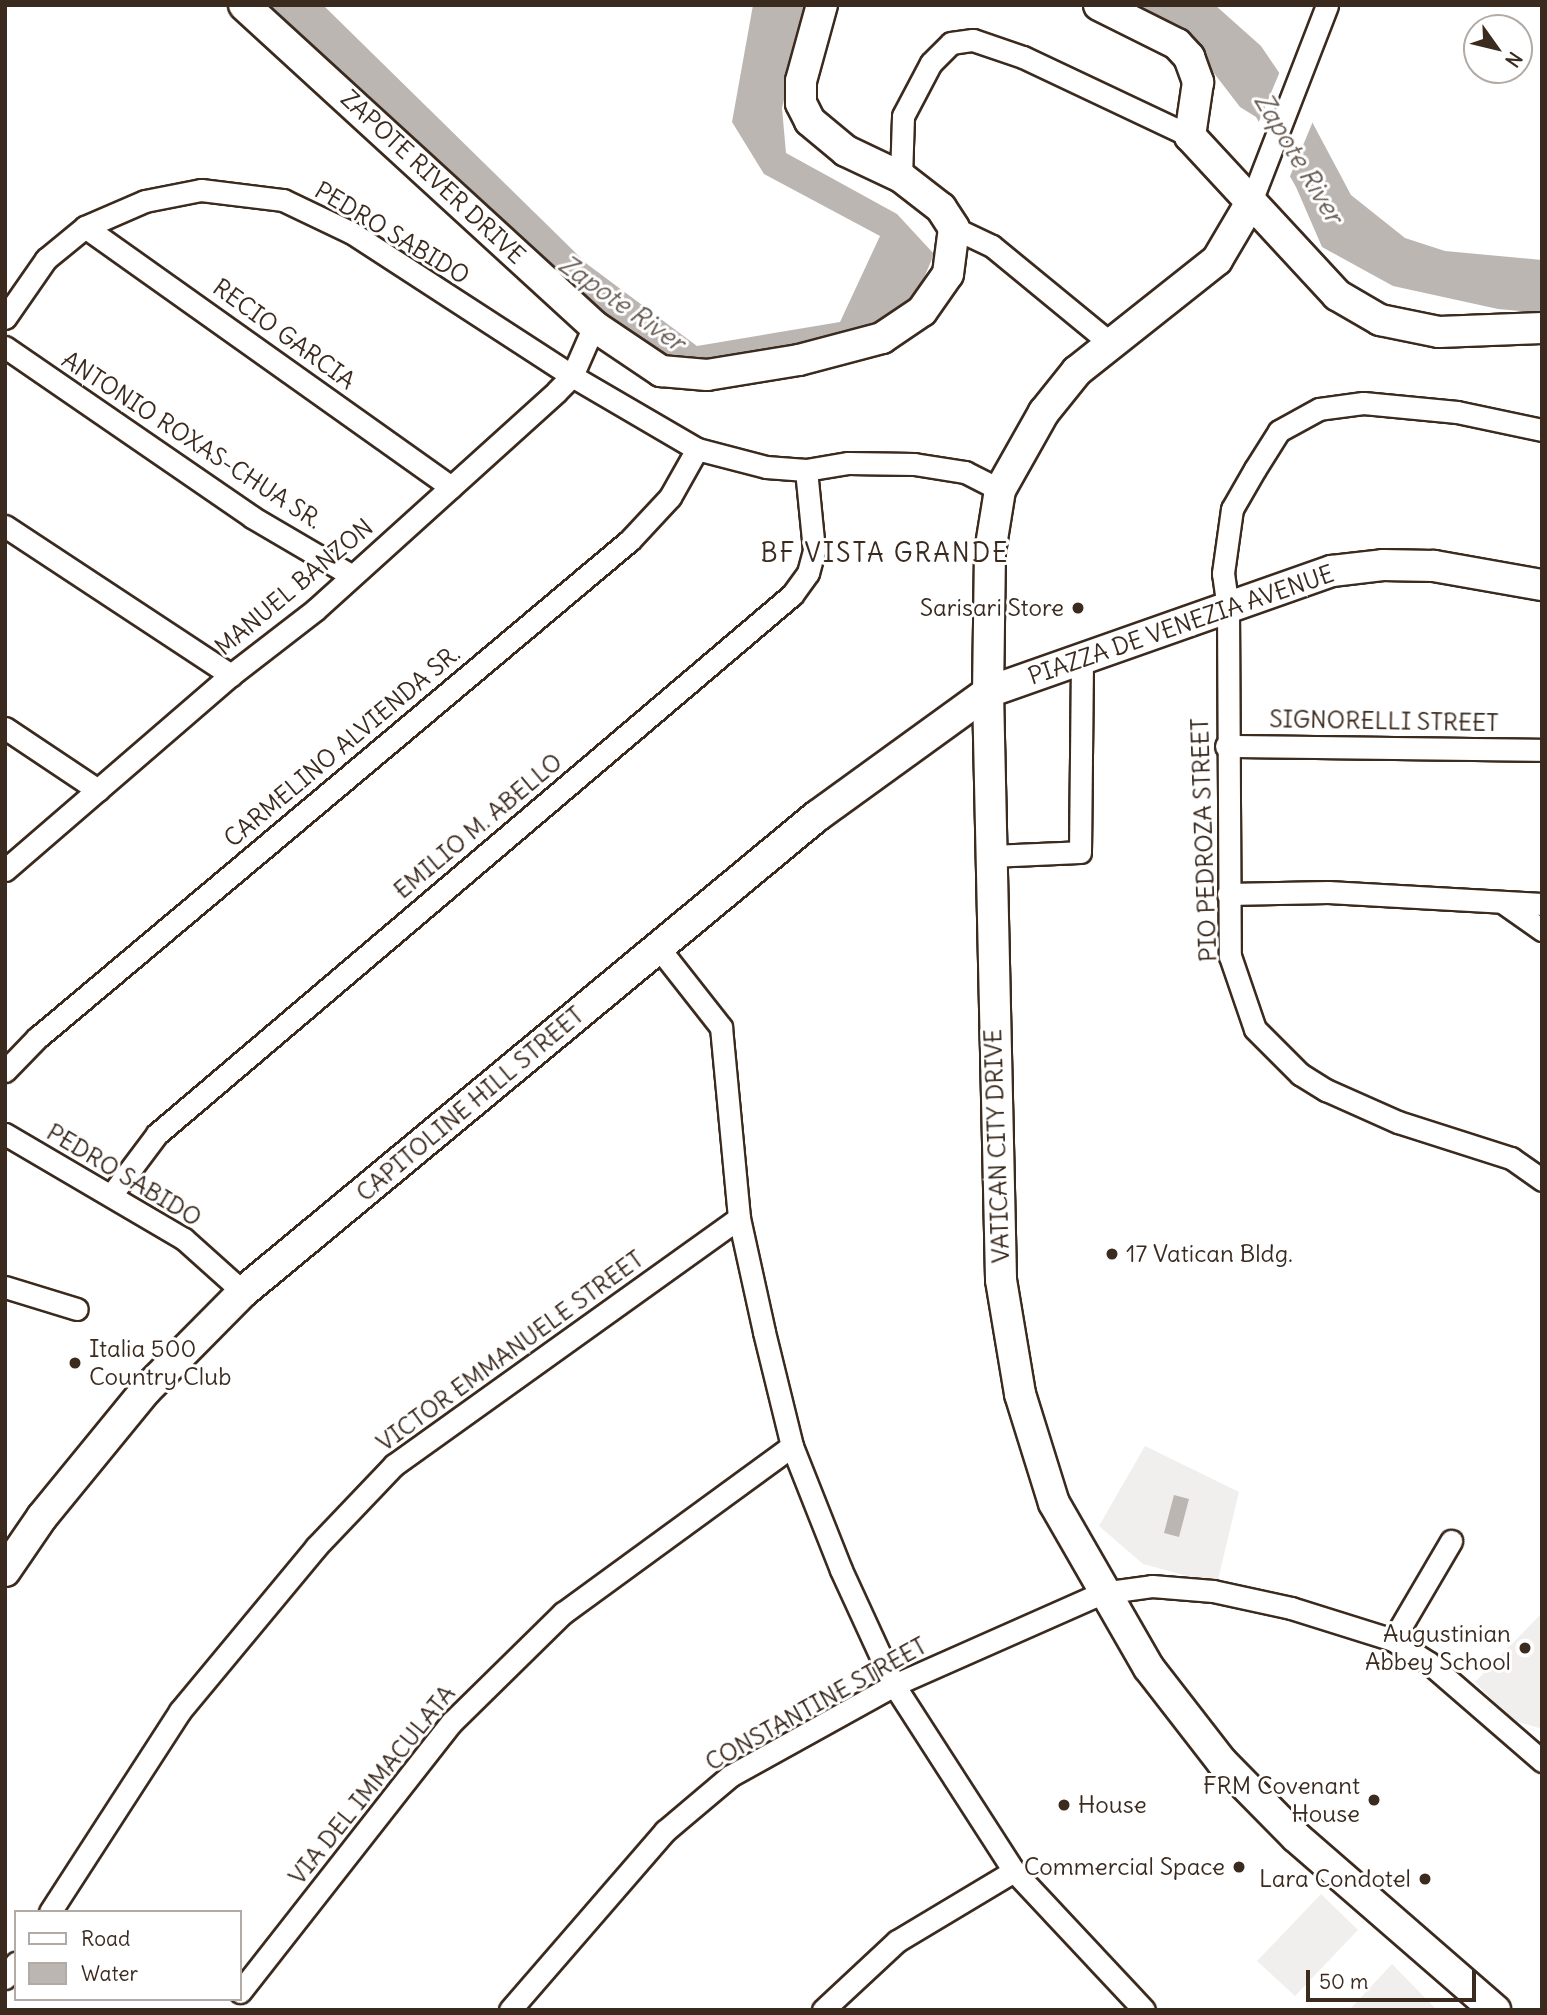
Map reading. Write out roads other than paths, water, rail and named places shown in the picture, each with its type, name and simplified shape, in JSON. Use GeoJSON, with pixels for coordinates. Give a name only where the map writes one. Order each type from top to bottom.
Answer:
{"type":"FeatureCollection","features":[{"type":"Feature","properties":{"kind":"main road","name":"ZAPOTE RIVER DRIVE"},"geometry":{"type":"LineString","coordinates":[[244,5],[594,326],[642,363],[682,375],[799,360],[859,346],[903,326],[937,292],[954,251],[954,228]]}},
{"type":"Feature","properties":{"kind":"main road"},"geometry":{"type":"LineString","coordinates":[[822,5],[801,81],[801,103],[824,136],[901,177],[941,208],[954,228]]}},
{"type":"Feature","properties":{"kind":"main road"},"geometry":{"type":"LineString","coordinates":[[1099,5],[1177,44],[1189,57],[1198,82],[1190,136],[1250,204],[1337,295],[1380,320],[1439,332],[1542,328]]}},
{"type":"Feature","properties":{"kind":"main road","name":"VATICAN CITY DRIVE"},"geometry":{"type":"LineString","coordinates":[[1250,204],[1217,260],[1109,342],[1077,371],[1044,412],[1000,490],[990,552],[988,692],[1001,1280],[1035,1450],[1054,1503],[1102,1593],[1178,1710],[1222,1762],[1296,1838],[1495,2010]]}},
{"type":"Feature","properties":{"kind":"main road","name":"PIAZZA DE VENEZIA AVENUE"},"geometry":{"type":"LineString","coordinates":[[988,692],[1332,571],[1383,565],[1434,566],[1542,585]]}},
{"type":"Feature","properties":{"kind":"main road","name":"CAPITOLINE HILL STREET"},"geometry":{"type":"LineString","coordinates":[[5,1571],[42,1517],[146,1391],[243,1293],[817,816],[988,692]]}},
{"type":"Feature","properties":{"kind":"street"},"geometry":{"type":"LineString","coordinates":[[1250,204],[1302,78],[1327,5]]}},
{"type":"Feature","properties":{"kind":"street"},"geometry":{"type":"LineString","coordinates":[[901,177],[903,116],[932,62],[951,43],[973,40],[1023,57],[1190,136]]}},
{"type":"Feature","properties":{"kind":"street","name":"PEDRO SABIDO"},"geometry":{"type":"LineString","coordinates":[[5,318],[46,259],[85,227],[145,201],[201,190],[283,200],[352,233],[572,376],[697,449],[766,467],[806,470],[848,463],[914,464],[965,472],[1000,490]]}},
{"type":"Feature","properties":{"kind":"street","name":"RECIO GARCIA"},"geometry":{"type":"LineString","coordinates":[[85,227],[451,487]]}},
{"type":"Feature","properties":{"kind":"street"},"geometry":{"type":"LineString","coordinates":[[954,228],[992,246],[1109,342]]}},
{"type":"Feature","properties":{"kind":"street","name":"MANUEL BANZON"},"geometry":{"type":"LineString","coordinates":[[5,870],[231,675],[315,610],[572,376],[594,326]]}},
{"type":"Feature","properties":{"kind":"street","name":"ANTONIO ROXAS-CHUA SR."},"geometry":{"type":"LineString","coordinates":[[5,347],[252,517],[351,575]]}},
{"type":"Feature","properties":{"kind":"street","name":"PIO PEDROZA STREET"},"geometry":{"type":"LineString","coordinates":[[1542,430],[1457,412],[1363,403],[1319,409],[1279,431],[1232,509],[1224,553],[1228,609],[1226,746],[1230,956],[1243,1004],[1255,1029],[1300,1074],[1348,1100],[1398,1122],[1511,1157],[1542,1180]]}},
{"type":"Feature","properties":{"kind":"street","name":"CARMELINO ALVIENDA SR."},"geometry":{"type":"LineString","coordinates":[[5,1071],[37,1038],[630,540],[670,497],[697,449]]}},
{"type":"Feature","properties":{"kind":"street","name":"EMILIO M. ABELLO"},"geometry":{"type":"LineString","coordinates":[[112,1194],[157,1134],[792,595],[808,573],[814,550],[806,470]]}},
{"type":"Feature","properties":{"kind":"street"},"geometry":{"type":"LineString","coordinates":[[5,526],[231,675]]}},
{"type":"Feature","properties":{"kind":"street"},"geometry":{"type":"LineString","coordinates":[[990,856],[1080,852],[1082,657]]}},
{"type":"Feature","properties":{"kind":"street"},"geometry":{"type":"LineString","coordinates":[[5,728],[98,790]]}},
{"type":"Feature","properties":{"kind":"street","name":"SIGNORELLI STREET"},"geometry":{"type":"LineString","coordinates":[[1226,746],[1542,750]]}},
{"type":"Feature","properties":{"kind":"street"},"geometry":{"type":"LineString","coordinates":[[1228,894],[1328,892],[1500,900],[1542,905]]}},
{"type":"Feature","properties":{"kind":"street"},"geometry":{"type":"LineString","coordinates":[[1500,900],[1542,930]]}},
{"type":"Feature","properties":{"kind":"street"},"geometry":{"type":"LineString","coordinates":[[658,947],[721,1027],[739,1218],[792,1446],[894,1685],[1014,1871],[1135,2007]]}},
{"type":"Feature","properties":{"kind":"street","name":"PEDRO SABIDO"},"geometry":{"type":"LineString","coordinates":[[5,1134],[112,1194],[184,1239],[243,1293]]}},
{"type":"Feature","properties":{"kind":"street","name":"VICTOR EMMANUELE STREET"},"geometry":{"type":"LineString","coordinates":[[51,1910],[180,1711],[316,1548],[394,1465],[739,1218]]}},
{"type":"Feature","properties":{"kind":"street"},"geometry":{"type":"LineString","coordinates":[[5,1287],[77,1310]]}},
{"type":"Feature","properties":{"kind":"street","name":"VIA DEL IMMACULATA"},"geometry":{"type":"LineString","coordinates":[[242,1989],[452,1722],[563,1613],[792,1446]]}},
{"type":"Feature","properties":{"kind":"street"},"geometry":{"type":"LineString","coordinates":[[1393,1640],[1451,1541]]}},
{"type":"Feature","properties":{"kind":"street","name":"CONSTANTINE STREET"},"geometry":{"type":"LineString","coordinates":[[510,2010],[666,1831],[720,1784],[894,1685],[1102,1593],[1152,1586],[1213,1591],[1291,1608],[1393,1640],[1429,1663],[1542,1761]]}},
{"type":"Feature","properties":{"kind":"street"},"geometry":{"type":"LineString","coordinates":[[823,2010],[897,1941],[1014,1871]]}},
{"type":"Feature","properties":{"kind":"water","name":"Zapote River"},"geometry":{"type":"Polygon","coordinates":[[[255,5],[323,5],[587,264],[697,346],[840,322],[880,236],[764,174],[732,122],[753,5],[807,5],[782,108],[786,153],[897,214],[934,254],[914,302],[856,339],[780,360],[659,361],[584,303],[255,5]]]}},
{"type":"Feature","properties":{"kind":"water","name":"Zapote River"},"geometry":{"type":"Polygon","coordinates":[[[1133,5],[1215,5],[1261,46],[1310,118],[1351,195],[1405,238],[1445,251],[1542,260],[1542,313],[1498,309],[1393,286],[1322,247],[1296,187],[1256,117],[1240,107],[1190,42],[1133,5]]]}},
{"type":"Feature","properties":{"kind":"water"},"geometry":{"type":"Polygon","coordinates":[[[1174,1495],[1189,1499],[1179,1537],[1164,1533],[1174,1495]]]}},
{"type":"Feature","properties":{"kind":"place","name":"Sarisari Store"},"geometry":{"type":"Point","coordinates":[1078,608]}},
{"type":"Feature","properties":{"kind":"place","name":"17 Vatican Bldg."},"geometry":{"type":"Point","coordinates":[1112,1254]}},
{"type":"Feature","properties":{"kind":"place","name":"Italia 500 Country Club"},"geometry":{"type":"Point","coordinates":[75,1363]}},
{"type":"Feature","properties":{"kind":"place","name":"Augustinian Abbey School"},"geometry":{"type":"Point","coordinates":[1525,1648]}},
{"type":"Feature","properties":{"kind":"place","name":"FRM Covenant House"},"geometry":{"type":"Point","coordinates":[1374,1800]}},
{"type":"Feature","properties":{"kind":"place","name":"House"},"geometry":{"type":"Point","coordinates":[1064,1805]}},
{"type":"Feature","properties":{"kind":"place","name":"Commercial Space"},"geometry":{"type":"Point","coordinates":[1239,1867]}},
{"type":"Feature","properties":{"kind":"place","name":"Lara Condotel"},"geometry":{"type":"Point","coordinates":[1425,1879]}},
{"type":"Feature","properties":{"kind":"district","name":"BF VISTA GRANDE"},"geometry":{"type":"Point","coordinates":[885,553]}}]}
